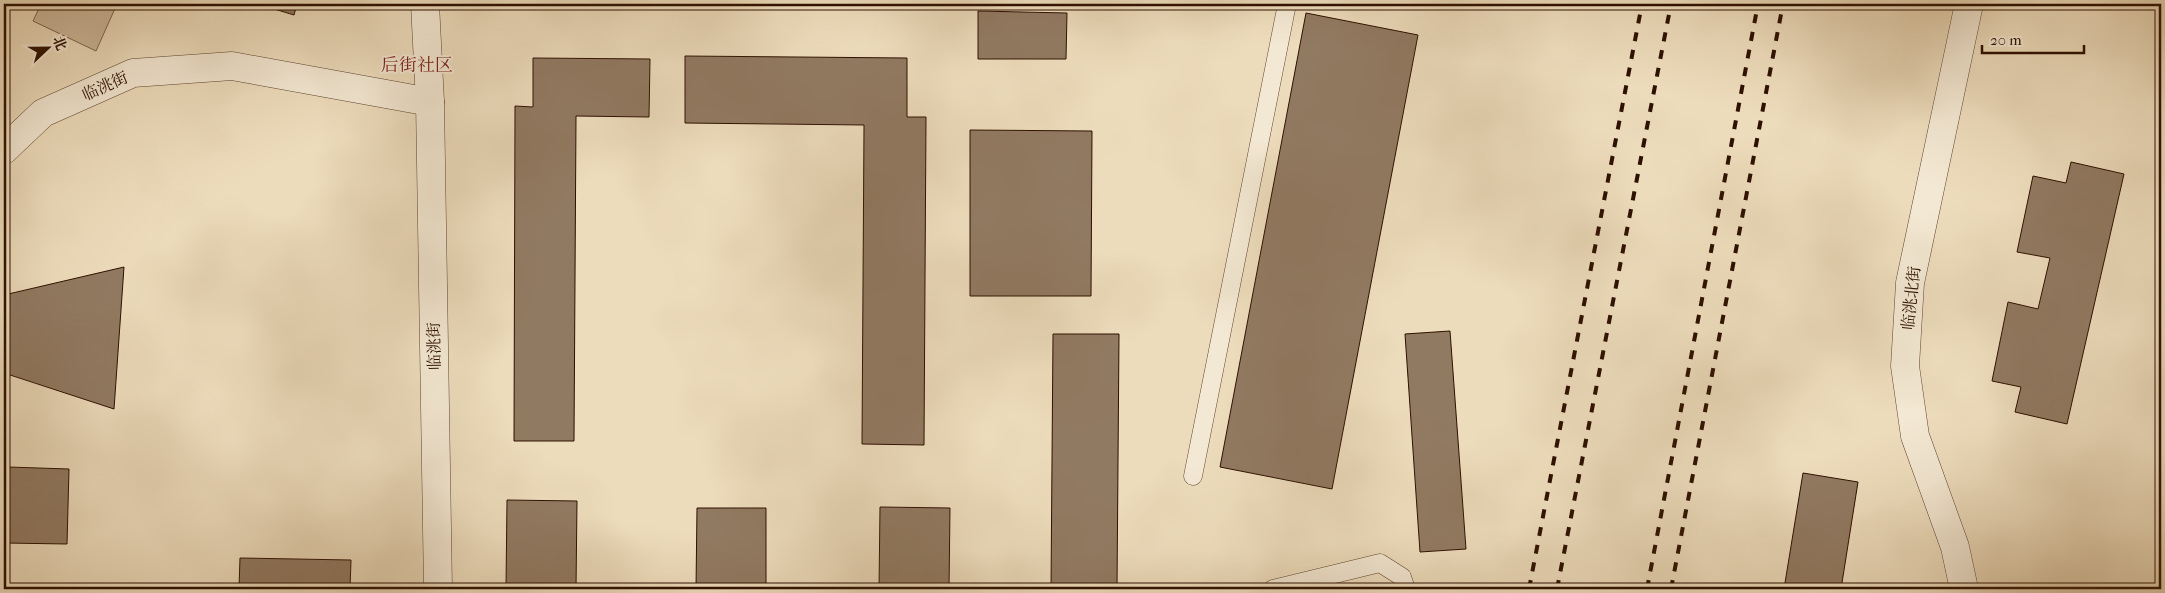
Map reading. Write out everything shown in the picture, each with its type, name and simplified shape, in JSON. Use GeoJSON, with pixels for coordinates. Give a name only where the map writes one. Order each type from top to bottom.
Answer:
{"type":"FeatureCollection","features":[{"type":"Feature","properties":{"kind":"street","name":"临洮街"},"geometry":{"type":"LineString","coordinates":[[425,4],[430,102],[438,589]]}},
{"type":"Feature","properties":{"kind":"street","name":"临洮北街"},"geometry":{"type":"LineString","coordinates":[[1964,589],[1955,547],[1915,436],[1905,366],[1910,283],[1969,4]]}},
{"type":"Feature","properties":{"kind":"street","name":"临洮街"},"geometry":{"type":"LineString","coordinates":[[4,150],[43,114],[134,73],[232,66],[430,102]]}},
{"type":"Feature","properties":{"kind":"lane"},"geometry":{"type":"LineString","coordinates":[[1193,476],[1288,4]]}},
{"type":"Feature","properties":{"kind":"lane"},"geometry":{"type":"LineString","coordinates":[[1273,589],[1380,563],[1402,577],[1406,589]]}},
{"type":"Feature","properties":{"kind":"shaded area"},"geometry":{"type":"Polygon","coordinates":[[[41,4],[117,4],[96,51],[33,21],[41,4]]]}},
{"type":"Feature","properties":{"kind":"building"},"geometry":{"type":"Polygon","coordinates":[[[258,4],[297,4],[294,15],[258,4]]]}},
{"type":"Feature","properties":{"kind":"building"},"geometry":{"type":"Polygon","coordinates":[[[978,11],[1067,13],[1066,59],[978,59],[978,11]]]}},
{"type":"Feature","properties":{"kind":"building"},"geometry":{"type":"Polygon","coordinates":[[[1306,13],[1418,35],[1332,489],[1220,467],[1306,13]]]}},
{"type":"Feature","properties":{"kind":"building"},"geometry":{"type":"Polygon","coordinates":[[[685,56],[907,58],[907,117],[926,117],[924,445],[862,444],[864,125],[685,123],[685,56]]]}},
{"type":"Feature","properties":{"kind":"building"},"geometry":{"type":"Polygon","coordinates":[[[533,58],[650,59],[649,117],[576,116],[574,441],[514,441],[515,106],[533,107],[533,58]]]}},
{"type":"Feature","properties":{"kind":"building"},"geometry":{"type":"Polygon","coordinates":[[[970,130],[1092,131],[1091,296],[970,296],[970,130]]]}},
{"type":"Feature","properties":{"kind":"building"},"geometry":{"type":"Polygon","coordinates":[[[2071,162],[2124,174],[2067,424],[2015,412],[2021,387],[1992,381],[2008,302],[2038,309],[2050,258],[2017,252],[2033,176],[2066,183],[2071,162]]]}},
{"type":"Feature","properties":{"kind":"building"},"geometry":{"type":"Polygon","coordinates":[[[124,267],[114,409],[4,373],[4,295],[124,267]]]}},
{"type":"Feature","properties":{"kind":"building"},"geometry":{"type":"Polygon","coordinates":[[[1450,331],[1466,549],[1420,552],[1405,334],[1450,331]]]}},
{"type":"Feature","properties":{"kind":"building"},"geometry":{"type":"Polygon","coordinates":[[[1053,334],[1119,334],[1117,589],[1051,589],[1053,334]]]}},
{"type":"Feature","properties":{"kind":"building"},"geometry":{"type":"Polygon","coordinates":[[[4,420],[9,420],[8,467],[69,469],[67,544],[5,543],[4,589],[4,420]]]}},
{"type":"Feature","properties":{"kind":"building"},"geometry":{"type":"Polygon","coordinates":[[[1803,473],[1858,482],[1841,589],[1784,589],[1803,473]]]}},
{"type":"Feature","properties":{"kind":"building"},"geometry":{"type":"Polygon","coordinates":[[[507,500],[577,501],[576,589],[506,589],[507,500]]]}},
{"type":"Feature","properties":{"kind":"building"},"geometry":{"type":"Polygon","coordinates":[[[880,507],[950,508],[949,589],[879,589],[880,507]]]}},
{"type":"Feature","properties":{"kind":"building"},"geometry":{"type":"Polygon","coordinates":[[[697,508],[766,508],[766,589],[696,589],[697,508]]]}},
{"type":"Feature","properties":{"kind":"building"},"geometry":{"type":"Polygon","coordinates":[[[240,558],[351,560],[350,589],[239,589],[240,558]]]}},
{"type":"Feature","properties":{"kind":"railway"},"geometry":{"type":"LineString","coordinates":[[1529,589],[1642,4]]}},
{"type":"Feature","properties":{"kind":"railway"},"geometry":{"type":"LineString","coordinates":[[1557,589],[1671,4]]}},
{"type":"Feature","properties":{"kind":"railway"},"geometry":{"type":"LineString","coordinates":[[1647,589],[1758,4]]}},
{"type":"Feature","properties":{"kind":"railway"},"geometry":{"type":"LineString","coordinates":[[1671,589],[1783,4]]}},
{"type":"Feature","properties":{"kind":"district","name":"后街社区"},"geometry":{"type":"Point","coordinates":[417,65]}}]}
